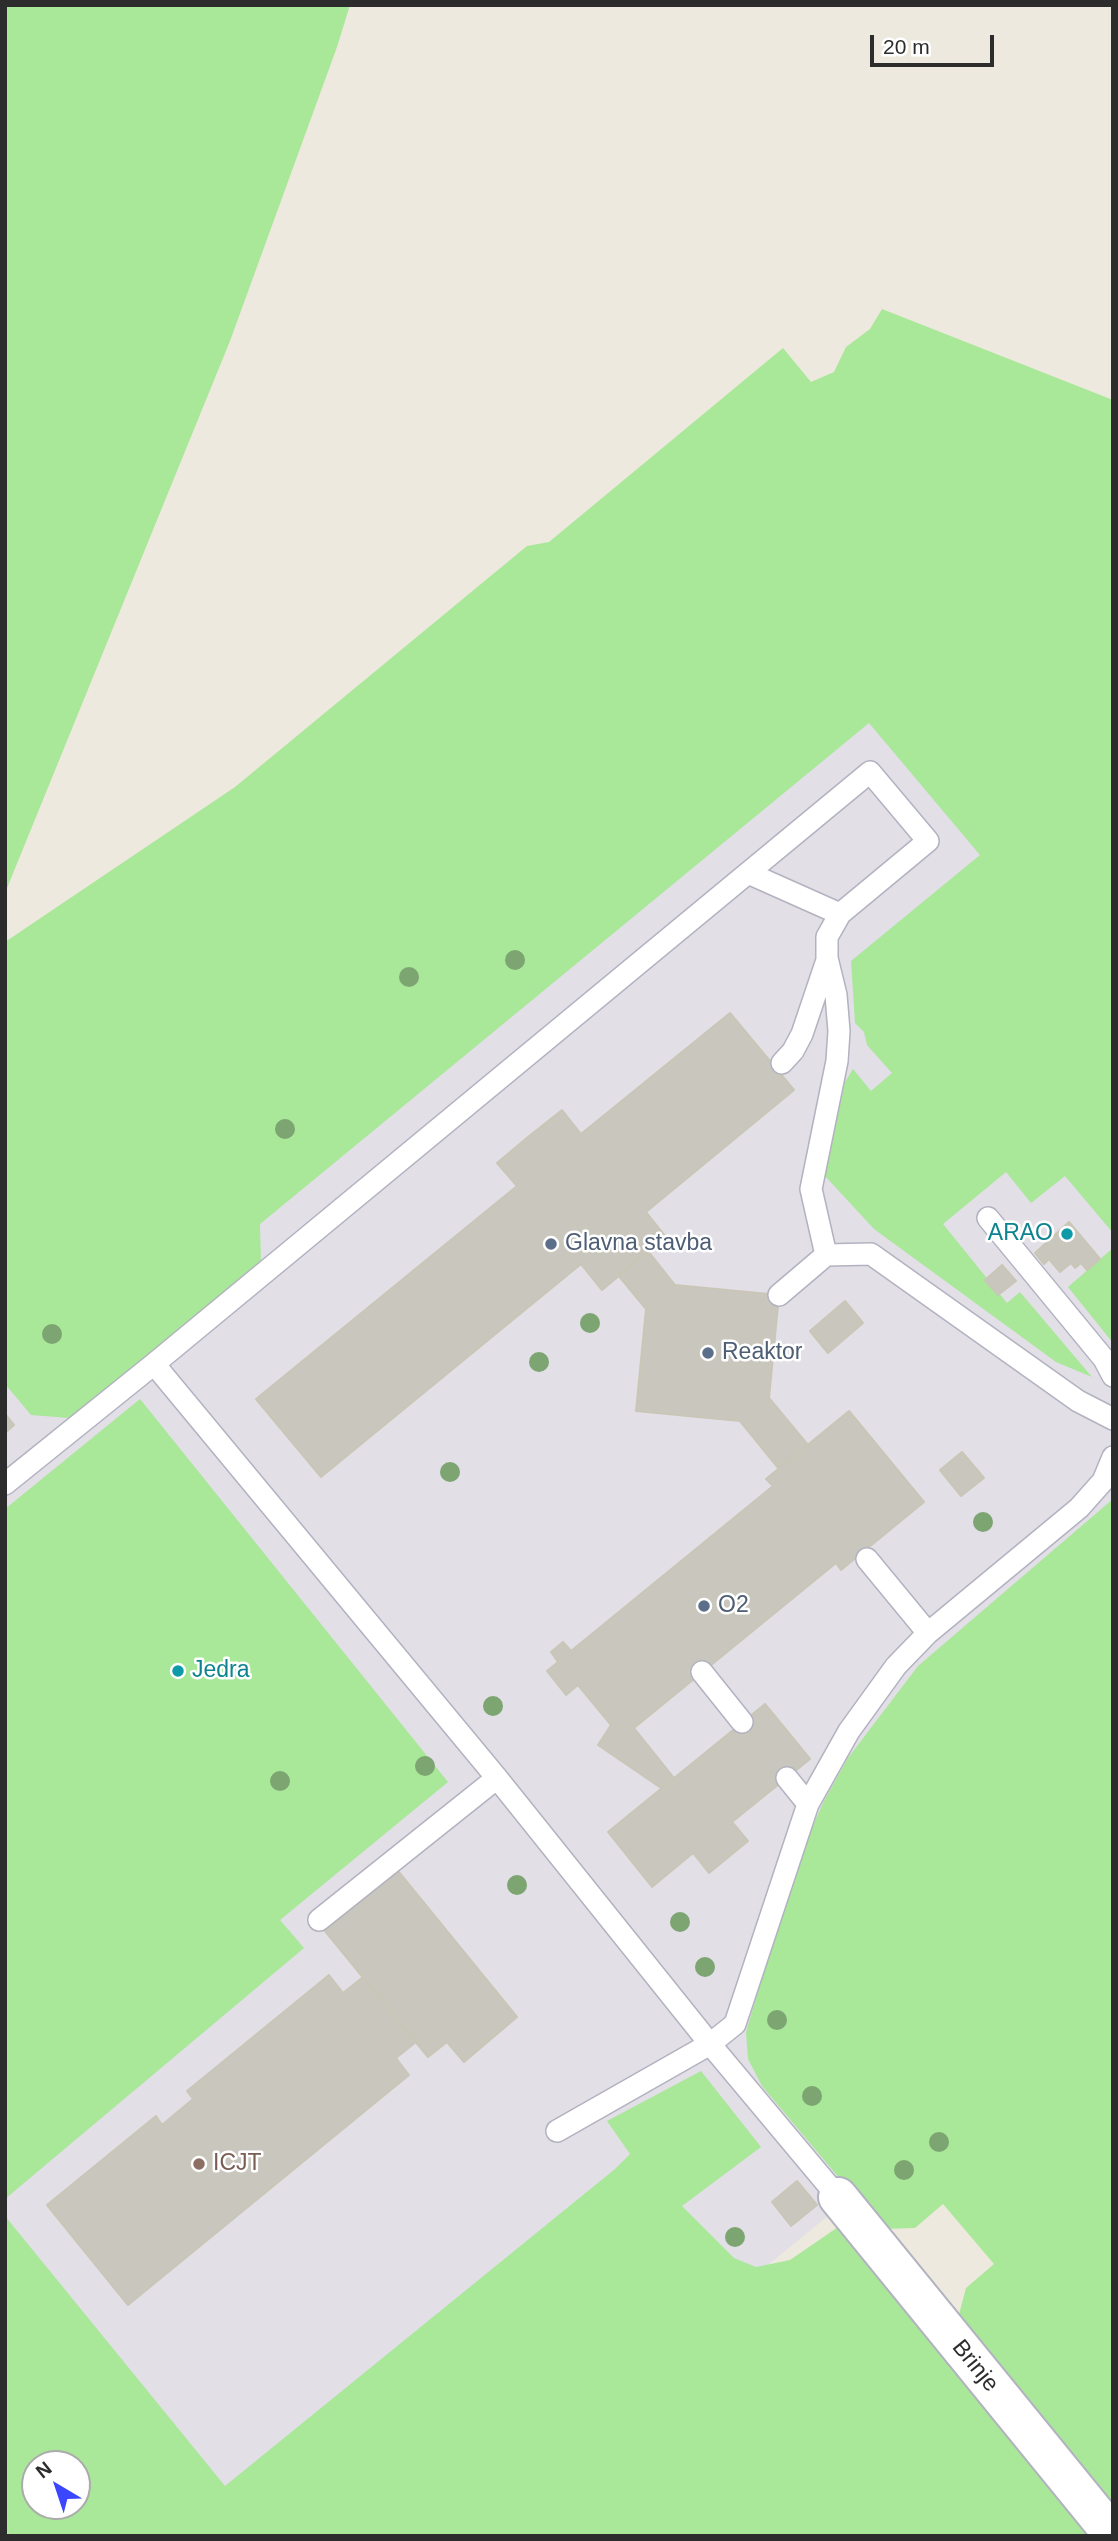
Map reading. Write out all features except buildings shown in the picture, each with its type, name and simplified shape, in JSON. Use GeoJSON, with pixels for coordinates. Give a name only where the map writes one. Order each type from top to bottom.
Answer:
{"type":"FeatureCollection","features":[{"type":"Feature","properties":{"kind":"street","name":"Brinje"},"geometry":{"type":"LineString","coordinates":[[838,2197],[1113,2535]]}},
{"type":"Feature","properties":{"kind":"lane"},"geometry":{"type":"LineString","coordinates":[[5,1484],[155,1364],[870,772],[928,841],[839,914],[827,937],[827,958],[839,1031],[837,1061],[811,1189],[826,1255]]}},
{"type":"Feature","properties":{"kind":"lane"},"geometry":{"type":"LineString","coordinates":[[748,873],[839,914]]}},
{"type":"Feature","properties":{"kind":"lane"},"geometry":{"type":"LineString","coordinates":[[782,1063],[793,1051],[802,1034],[827,958]]}},
{"type":"Feature","properties":{"kind":"lane"},"geometry":{"type":"LineString","coordinates":[[988,1218],[1104,1359],[1113,1376]]}},
{"type":"Feature","properties":{"kind":"lane"},"geometry":{"type":"LineString","coordinates":[[779,1295],[826,1255],[871,1254],[1078,1401],[1113,1419]]}},
{"type":"Feature","properties":{"kind":"lane"},"geometry":{"type":"LineString","coordinates":[[155,1364],[838,2197]]}},
{"type":"Feature","properties":{"kind":"lane"},"geometry":{"type":"LineString","coordinates":[[557,2131],[710,2044],[735,2024],[808,1804],[849,1731],[896,1666],[928,1633],[1079,1508],[1103,1481],[1113,1457]]}},
{"type":"Feature","properties":{"kind":"lane"},"geometry":{"type":"LineString","coordinates":[[867,1559],[928,1633]]}},
{"type":"Feature","properties":{"kind":"lane"},"geometry":{"type":"LineString","coordinates":[[702,1672],[742,1723]]}},
{"type":"Feature","properties":{"kind":"lane"},"geometry":{"type":"LineString","coordinates":[[319,1920],[497,1778]]}},
{"type":"Feature","properties":{"kind":"lane"},"geometry":{"type":"LineString","coordinates":[[787,1778],[808,1804]]}},
{"type":"Feature","properties":{"kind":"shaded area"},"geometry":{"type":"Polygon","coordinates":[[[781,351],[1113,750],[1113,1984],[435,2536],[5,2536],[5,991],[781,351]]]}},
{"type":"Feature","properties":{"kind":"green space"},"geometry":{"type":"Polygon","coordinates":[[[5,5],[350,5],[230,341],[5,893],[5,5]]]}},
{"type":"Feature","properties":{"kind":"green space"},"geometry":{"type":"Polygon","coordinates":[[[882,309],[1113,400],[1113,1233],[1065,1176],[1031,1203],[1006,1172],[943,1224],[1007,1303],[1020,1292],[1092,1377],[1056,1362],[874,1229],[825,1176],[845,1082],[853,1069],[871,1091],[892,1073],[867,1045],[864,1032],[855,1023],[851,961],[980,855],[869,723],[260,1224],[261,1263],[69,1418],[31,1415],[5,1384],[5,942],[235,787],[527,546],[549,542],[783,348],[811,382],[834,372],[846,347],[870,329],[882,309]]]}},
{"type":"Feature","properties":{"kind":"green space"},"geometry":{"type":"Polygon","coordinates":[[[1113,1248],[1113,1343],[1068,1287],[1113,1248]]]}},
{"type":"Feature","properties":{"kind":"green space"},"geometry":{"type":"Polygon","coordinates":[[[140,1399],[448,1782],[280,1920],[304,1948],[5,2199],[5,1509],[140,1399]]]}},
{"type":"Feature","properties":{"kind":"green space"},"geometry":{"type":"Polygon","coordinates":[[[1113,1499],[1113,2507],[958,2318],[966,2288],[994,2264],[943,2204],[915,2228],[882,2229],[762,2086],[748,2059],[746,2032],[797,1861],[824,1801],[848,1758],[918,1666],[1113,1499]]]}},
{"type":"Feature","properties":{"kind":"green space"},"geometry":{"type":"Polygon","coordinates":[[[701,2071],[761,2147],[682,2206],[734,2258],[756,2267],[790,2260],[841,2225],[1094,2536],[5,2535],[5,2216],[225,2486],[630,2154],[607,2121],[701,2071]]]}},
{"type":"Feature","properties":{"kind":"place","name":"ARAO"},"geometry":{"type":"Point","coordinates":[1067,1234]}},
{"type":"Feature","properties":{"kind":"place","name":"Glavna stavba"},"geometry":{"type":"Point","coordinates":[551,1244]}},
{"type":"Feature","properties":{"kind":"place","name":"Reaktor"},"geometry":{"type":"Point","coordinates":[708,1353]}},
{"type":"Feature","properties":{"kind":"place","name":"O2"},"geometry":{"type":"Point","coordinates":[704,1606]}},
{"type":"Feature","properties":{"kind":"place","name":"Jedra"},"geometry":{"type":"Point","coordinates":[178,1671]}},
{"type":"Feature","properties":{"kind":"place","name":"ICJT"},"geometry":{"type":"Point","coordinates":[199,2164]}}]}
